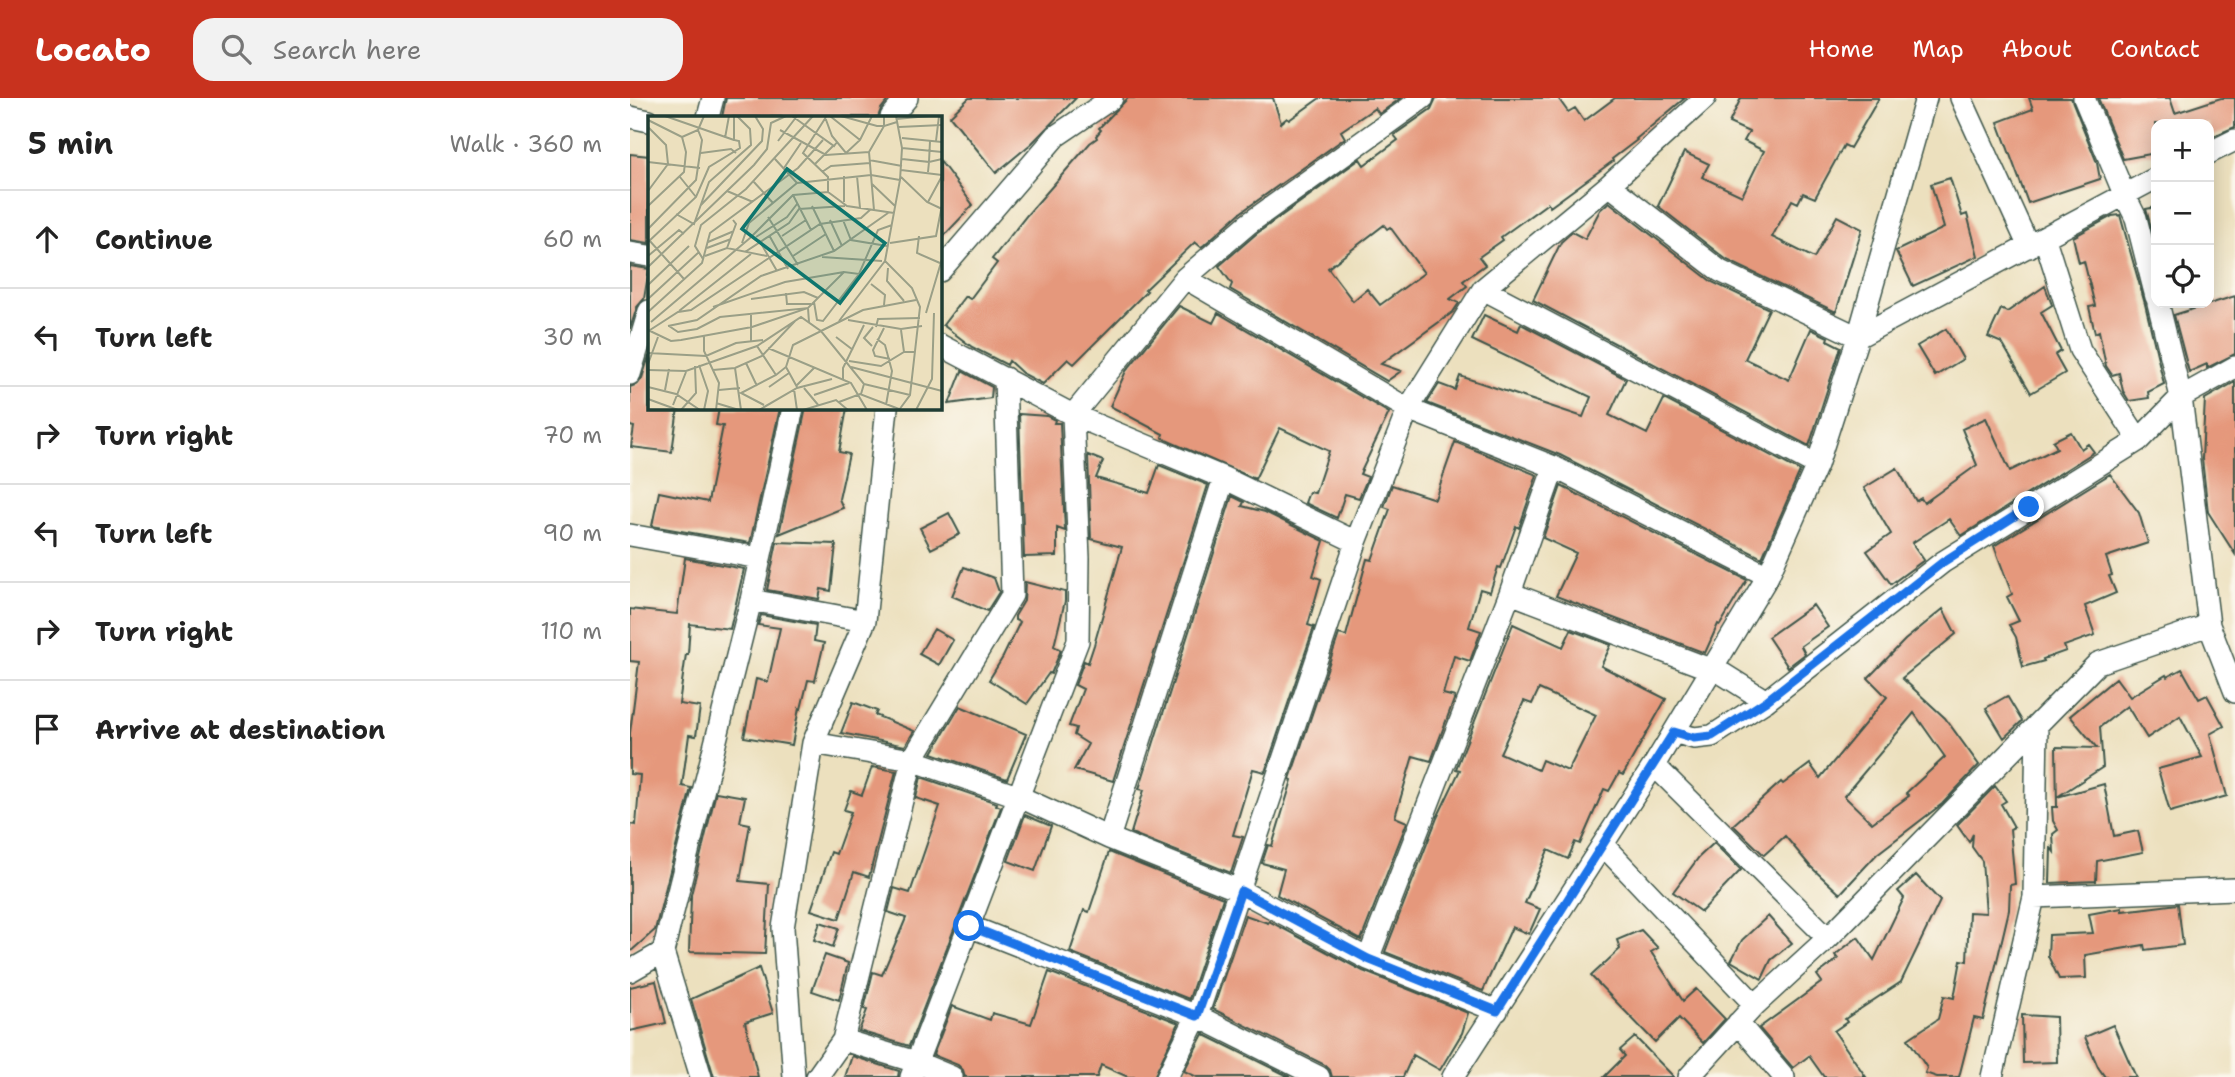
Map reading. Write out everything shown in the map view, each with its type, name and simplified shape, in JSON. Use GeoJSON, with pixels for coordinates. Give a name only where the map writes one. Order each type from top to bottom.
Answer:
{"type":"FeatureCollection","features":[{"type":"Feature","properties":{"kind":"street"},"geometry":{"type":"LineString","coordinates":[[708,116],[713,98]]}},
{"type":"Feature","properties":{"kind":"street"},"geometry":{"type":"LineString","coordinates":[[892,116],[907,98]]}},
{"type":"Feature","properties":{"kind":"street"},"geometry":{"type":"LineString","coordinates":[[942,269],[1056,136],[1112,98]]}},
{"type":"Feature","properties":{"kind":"street"},"geometry":{"type":"LineString","coordinates":[[913,1069],[1078,641],[1079,558],[1073,415],[1185,278],[1248,224],[1423,98]]}},
{"type":"Feature","properties":{"kind":"street"},"geometry":{"type":"LineString","coordinates":[[1167,1077],[1197,1016],[1356,541],[1408,409],[1483,289],[1609,185],[1705,98]]}},
{"type":"Feature","properties":{"kind":"street"},"geometry":{"type":"LineString","coordinates":[[1453,1077],[1654,765],[1768,576],[1816,465],[1858,337],[1926,98]]}},
{"type":"Feature","properties":{"kind":"street"},"geometry":{"type":"LineString","coordinates":[[1961,98],[2037,243],[2080,350],[2139,440]]}},
{"type":"Feature","properties":{"kind":"street"},"geometry":{"type":"LineString","coordinates":[[2084,98],[2136,218],[2151,277]]}},
{"type":"Feature","properties":{"kind":"street"},"geometry":{"type":"LineString","coordinates":[[630,117],[648,121]]}},
{"type":"Feature","properties":{"kind":"street"},"geometry":{"type":"LineString","coordinates":[[2214,150],[2235,140]]}},
{"type":"Feature","properties":{"kind":"street"},"geometry":{"type":"LineString","coordinates":[[1858,337],[2151,180]]}},
{"type":"Feature","properties":{"kind":"street"},"geometry":{"type":"LineString","coordinates":[[1609,185],[1720,271],[1858,337]]}},
{"type":"Feature","properties":{"kind":"street"},"geometry":{"type":"LineString","coordinates":[[630,253],[648,256]]}},
{"type":"Feature","properties":{"kind":"street"},"geometry":{"type":"LineString","coordinates":[[1185,278],[1408,409],[1554,467],[1768,576]]}},
{"type":"Feature","properties":{"kind":"street"},"geometry":{"type":"LineString","coordinates":[[1483,289],[1816,465]]}},
{"type":"Feature","properties":{"kind":"street"},"geometry":{"type":"LineString","coordinates":[[2159,308],[2181,397],[2209,625],[2235,692]]}},
{"type":"Feature","properties":{"kind":"street"},"geometry":{"type":"LineString","coordinates":[[630,374],[648,315]]}},
{"type":"Feature","properties":{"kind":"street"},"geometry":{"type":"LineString","coordinates":[[942,346],[1073,415],[1224,478],[1356,541]]}},
{"type":"Feature","properties":{"kind":"street"},"geometry":{"type":"LineString","coordinates":[[1674,732],[1694,738],[1712,736],[1766,701],[1943,562],[2139,440],[2181,397],[2235,367]]}},
{"type":"Feature","properties":{"kind":"street"},"geometry":{"type":"LineString","coordinates":[[817,1077],[843,1040],[912,760],[1012,595],[1005,378]]}},
{"type":"Feature","properties":{"kind":"street"},"geometry":{"type":"LineString","coordinates":[[701,1077],[663,952],[751,600],[793,410]]}},
{"type":"Feature","properties":{"kind":"street"},"geometry":{"type":"LineString","coordinates":[[794,1077],[783,928],[813,743],[865,621],[887,410]]}},
{"type":"Feature","properties":{"kind":"street"},"geometry":{"type":"LineString","coordinates":[[1368,959],[1510,593],[1554,467]]}},
{"type":"Feature","properties":{"kind":"street"},"geometry":{"type":"LineString","coordinates":[[1109,838],[1224,478]]}},
{"type":"Feature","properties":{"kind":"street"},"geometry":{"type":"LineString","coordinates":[[630,535],[759,558]]}},
{"type":"Feature","properties":{"kind":"street"},"geometry":{"type":"LineString","coordinates":[[1510,593],[1734,679],[1766,701]]}},
{"type":"Feature","properties":{"kind":"street"},"geometry":{"type":"LineString","coordinates":[[751,600],[865,621]]}},
{"type":"Feature","properties":{"kind":"street"},"geometry":{"type":"LineString","coordinates":[[1689,1077],[1755,1005],[1828,938],[2098,663],[2209,625]]}},
{"type":"Feature","properties":{"kind":"street"},"geometry":{"type":"LineString","coordinates":[[1992,1077],[2034,897],[2037,725]]}},
{"type":"Feature","properties":{"kind":"street"},"geometry":{"type":"LineString","coordinates":[[813,743],[912,760],[1020,797],[1109,838],[1241,891],[1368,959],[1497,1011]]}},
{"type":"Feature","properties":{"kind":"street"},"geometry":{"type":"LineString","coordinates":[[1654,765],[1828,938]]}},
{"type":"Feature","properties":{"kind":"street"},"geometry":{"type":"LineString","coordinates":[[1603,845],[1755,1005]]}},
{"type":"Feature","properties":{"kind":"street"},"geometry":{"type":"LineString","coordinates":[[2034,897],[2235,889]]}},
{"type":"Feature","properties":{"kind":"street"},"geometry":{"type":"LineString","coordinates":[[969,926],[1197,1016],[1319,1077]]}},
{"type":"Feature","properties":{"kind":"street"},"geometry":{"type":"LineString","coordinates":[[630,971],[663,952]]}},
{"type":"Feature","properties":{"kind":"street"},"geometry":{"type":"LineString","coordinates":[[1738,1023],[1784,1077]]}},
{"type":"Feature","properties":{"kind":"street"},"geometry":{"type":"LineString","coordinates":[[843,1040],[913,1069],[952,1077]]}},
{"type":"Feature","properties":{"kind":"building"},"geometry":{"type":"Polygon","coordinates":[[[726,98],[888,100],[878,116],[722,116],[726,98]]]}},
{"type":"Feature","properties":{"kind":"building"},"geometry":{"type":"Polygon","coordinates":[[[969,98],[1076,98],[1032,143],[996,173],[950,116],[969,98]]]}},
{"type":"Feature","properties":{"kind":"building"},"geometry":{"type":"Polygon","coordinates":[[[1128,98],[1273,98],[1281,123],[1320,98],[1401,98],[1379,114],[1375,108],[1341,131],[1345,138],[1240,213],[1204,245],[1201,247],[1195,242],[1074,364],[1068,359],[1043,384],[1022,373],[1009,361],[1007,365],[972,347],[943,325],[965,296],[970,299],[997,263],[992,259],[1027,215],[1097,138],[1101,130],[1099,128],[1128,98]]]}},
{"type":"Feature","properties":{"kind":"building"},"geometry":{"type":"Polygon","coordinates":[[[1436,98],[1558,98],[1568,112],[1575,108],[1584,121],[1615,98],[1685,98],[1612,159],[1613,161],[1550,207],[1548,203],[1501,237],[1503,240],[1479,257],[1485,265],[1463,281],[1467,286],[1450,299],[1459,303],[1453,312],[1381,364],[1401,371],[1387,381],[1230,289],[1232,284],[1219,266],[1256,234],[1360,159],[1364,165],[1398,140],[1394,135],[1431,109],[1436,98]],[[1384,225],[1328,268],[1353,301],[1367,289],[1380,305],[1424,273],[1390,227],[1387,229],[1384,225]]]}},
{"type":"Feature","properties":{"kind":"building"},"geometry":{"type":"Polygon","coordinates":[[[1741,98],[1879,98],[1850,148],[1844,145],[1815,198],[1803,193],[1798,203],[1792,200],[1772,237],[1814,258],[1837,216],[1862,229],[1836,312],[1727,260],[1658,206],[1684,152],[1709,164],[1702,177],[1742,196],[1764,151],[1744,141],[1749,132],[1729,123],[1741,98]]]}},
{"type":"Feature","properties":{"kind":"building"},"geometry":{"type":"Polygon","coordinates":[[[2029,98],[2071,98],[2097,163],[2100,179],[2028,203],[1998,122],[2033,109],[2029,98]]]}},
{"type":"Feature","properties":{"kind":"building"},"geometry":{"type":"Polygon","coordinates":[[[2098,98],[2170,98],[2175,113],[2221,98],[2235,98],[2235,127],[2214,136],[2214,119],[2151,119],[2151,154],[2123,159],[2098,98]]]}},
{"type":"Feature","properties":{"kind":"building"},"geometry":{"type":"Polygon","coordinates":[[[630,154],[648,156],[648,243],[630,240],[630,154]]]}},
{"type":"Feature","properties":{"kind":"building"},"geometry":{"type":"Polygon","coordinates":[[[942,164],[973,205],[942,238],[942,164]]]}},
{"type":"Feature","properties":{"kind":"building"},"geometry":{"type":"Polygon","coordinates":[[[1950,178],[1962,216],[1967,214],[1978,256],[1913,286],[1896,251],[1944,228],[1931,184],[1950,178]]]}},
{"type":"Feature","properties":{"kind":"building"},"geometry":{"type":"Polygon","coordinates":[[[1609,202],[1712,282],[1769,309],[1745,359],[1789,380],[1811,329],[1841,347],[1809,446],[1533,300],[1561,242],[1572,232],[1585,239],[1600,210],[1609,202]]]}},
{"type":"Feature","properties":{"kind":"building"},"geometry":{"type":"Polygon","coordinates":[[[2151,208],[2151,227],[2146,209],[2151,208]]]}},
{"type":"Feature","properties":{"kind":"building"},"geometry":{"type":"Polygon","coordinates":[[[2120,215],[2164,384],[2148,392],[2149,398],[2129,401],[2123,391],[2119,373],[2112,375],[2106,366],[2099,331],[2095,333],[2089,307],[2095,306],[2084,261],[2079,263],[2073,237],[2112,216],[2120,215]]]}},
{"type":"Feature","properties":{"kind":"building"},"geometry":{"type":"Polygon","coordinates":[[[630,266],[648,269],[648,275],[644,299],[637,307],[630,329],[630,266]]]}},
{"type":"Feature","properties":{"kind":"building"},"geometry":{"type":"Polygon","coordinates":[[[2045,286],[2052,305],[2041,312],[2061,351],[2055,355],[2065,373],[2031,393],[2002,343],[1988,337],[2001,309],[2007,312],[2045,286]]]}},
{"type":"Feature","properties":{"kind":"building"},"geometry":{"type":"Polygon","coordinates":[[[2235,296],[2235,354],[2207,368],[2207,364],[2189,372],[2174,315],[2196,308],[2214,308],[2214,303],[2235,296]]]}},
{"type":"Feature","properties":{"kind":"building"},"geometry":{"type":"Polygon","coordinates":[[[1179,306],[1213,323],[1218,313],[1389,413],[1360,474],[1368,477],[1359,498],[1345,494],[1337,518],[1305,503],[1309,492],[1315,493],[1329,451],[1280,428],[1255,479],[1166,440],[1162,437],[1163,434],[1110,406],[1126,371],[1179,306]]]}},
{"type":"Feature","properties":{"kind":"building"},"geometry":{"type":"Polygon","coordinates":[[[1484,315],[1518,331],[1521,324],[1626,379],[1609,415],[1647,434],[1664,399],[1800,471],[1762,558],[1560,455],[1427,403],[1439,384],[1455,390],[1460,376],[1583,417],[1591,397],[1472,340],[1484,315]]]}},
{"type":"Feature","properties":{"kind":"building"},"geometry":{"type":"Polygon","coordinates":[[[1946,329],[1963,359],[1935,376],[1917,346],[1946,329]]]}},
{"type":"Feature","properties":{"kind":"building"},"geometry":{"type":"Polygon","coordinates":[[[648,359],[648,410],[678,410],[672,452],[631,447],[634,427],[630,426],[630,387],[638,384],[648,359]]]}},
{"type":"Feature","properties":{"kind":"building"},"geometry":{"type":"Polygon","coordinates":[[[962,371],[992,387],[991,398],[949,404],[962,371]]]}},
{"type":"Feature","properties":{"kind":"building"},"geometry":{"type":"Polygon","coordinates":[[[2235,382],[2235,554],[2208,512],[2202,459],[2205,399],[2235,382]]]}},
{"type":"Feature","properties":{"kind":"building"},"geometry":{"type":"Polygon","coordinates":[[[719,410],[780,410],[750,543],[652,526],[659,492],[708,502],[723,426],[716,425],[719,410]]]}},
{"type":"Feature","properties":{"kind":"building"},"geometry":{"type":"Polygon","coordinates":[[[806,410],[847,410],[839,452],[849,454],[839,499],[843,508],[779,534],[806,410]]]}},
{"type":"Feature","properties":{"kind":"building"},"geometry":{"type":"Polygon","coordinates":[[[1019,414],[1047,416],[1055,420],[1054,423],[1060,423],[1065,531],[1057,528],[1057,556],[1024,557],[1019,414]]]}},
{"type":"Feature","properties":{"kind":"building"},"geometry":{"type":"Polygon","coordinates":[[[1986,418],[2010,471],[2057,448],[2053,441],[2071,432],[2081,449],[2088,444],[2094,452],[1961,536],[1949,519],[1912,543],[1924,560],[1891,584],[1867,551],[1891,534],[1864,488],[1897,468],[1916,501],[1921,498],[1924,503],[1977,465],[1962,429],[1986,418]]]}},
{"type":"Feature","properties":{"kind":"building"},"geometry":{"type":"Polygon","coordinates":[[[1455,442],[1537,475],[1519,528],[1516,526],[1490,592],[1480,589],[1469,627],[1481,631],[1470,661],[1454,656],[1443,694],[1455,697],[1431,761],[1413,756],[1395,817],[1407,822],[1361,940],[1277,895],[1284,869],[1262,863],[1268,845],[1272,846],[1292,780],[1290,779],[1339,634],[1346,636],[1367,559],[1372,560],[1390,509],[1384,507],[1392,485],[1435,499],[1455,442]]]}},
{"type":"Feature","properties":{"kind":"building"},"geometry":{"type":"Polygon","coordinates":[[[1088,455],[1103,461],[1096,478],[1149,493],[1159,465],[1208,485],[1113,781],[1074,770],[1088,744],[1074,735],[1076,728],[1069,726],[1083,689],[1075,685],[1084,661],[1088,663],[1122,547],[1091,539],[1088,455]]]}},
{"type":"Feature","properties":{"kind":"building"},"geometry":{"type":"Polygon","coordinates":[[[2110,474],[2139,513],[2148,543],[2106,557],[2112,575],[2109,576],[2116,593],[2085,606],[2095,635],[2064,646],[2066,651],[2043,659],[2044,661],[2023,667],[2016,637],[2009,625],[2019,621],[2007,597],[2012,594],[1994,546],[2110,474]]]}},
{"type":"Feature","properties":{"kind":"building"},"geometry":{"type":"Polygon","coordinates":[[[1561,486],[1747,580],[1720,625],[1718,624],[1705,653],[1556,596],[1576,553],[1543,538],[1561,486]]]}},
{"type":"Feature","properties":{"kind":"building"},"geometry":{"type":"Polygon","coordinates":[[[1232,496],[1244,502],[1242,506],[1265,512],[1324,541],[1313,576],[1321,579],[1308,625],[1314,627],[1265,772],[1253,769],[1233,835],[1243,837],[1231,873],[1131,833],[1144,790],[1139,789],[1232,496]]]}},
{"type":"Feature","properties":{"kind":"building"},"geometry":{"type":"Polygon","coordinates":[[[949,513],[960,534],[931,549],[920,528],[949,513]]]}},
{"type":"Feature","properties":{"kind":"building"},"geometry":{"type":"Polygon","coordinates":[[[777,542],[836,544],[831,591],[821,589],[819,599],[767,590],[777,542]]]}},
{"type":"Feature","properties":{"kind":"building"},"geometry":{"type":"Polygon","coordinates":[[[685,558],[744,569],[730,629],[690,624],[688,654],[679,704],[700,707],[696,736],[689,735],[682,786],[691,788],[655,930],[630,952],[630,824],[636,825],[640,775],[630,774],[630,733],[639,662],[630,661],[630,609],[677,614],[685,558]]]}},
{"type":"Feature","properties":{"kind":"building"},"geometry":{"type":"Polygon","coordinates":[[[964,567],[994,578],[999,592],[987,611],[952,596],[964,567]]]}},
{"type":"Feature","properties":{"kind":"building"},"geometry":{"type":"Polygon","coordinates":[[[1025,582],[1065,592],[1054,646],[1061,650],[1051,674],[1049,673],[1027,704],[989,680],[1020,622],[1015,620],[1015,616],[1024,601],[1025,582]]]}},
{"type":"Feature","properties":{"kind":"building"},"geometry":{"type":"Polygon","coordinates":[[[1813,605],[1828,627],[1801,646],[1805,654],[1788,667],[1768,637],[1813,605]]]}},
{"type":"Feature","properties":{"kind":"building"},"geometry":{"type":"Polygon","coordinates":[[[1943,609],[1956,634],[1902,678],[1945,718],[1979,765],[1942,804],[1877,854],[1840,894],[1810,866],[1785,836],[1764,855],[1733,825],[1781,782],[1783,784],[1810,764],[1820,778],[1887,697],[1868,678],[1905,640],[1943,609]],[[1914,713],[1844,796],[1872,823],[1909,796],[1906,793],[1945,757],[1914,713]]]}},
{"type":"Feature","properties":{"kind":"building"},"geometry":{"type":"Polygon","coordinates":[[[761,615],[816,625],[814,641],[824,643],[815,681],[808,680],[801,709],[799,708],[792,745],[744,737],[756,679],[768,682],[780,628],[758,625],[761,615]]]}},
{"type":"Feature","properties":{"kind":"building"},"geometry":{"type":"Polygon","coordinates":[[[1513,624],[1563,647],[1571,630],[1611,645],[1601,666],[1666,699],[1623,775],[1619,773],[1609,791],[1604,789],[1580,844],[1575,842],[1568,859],[1548,850],[1525,903],[1540,909],[1529,934],[1512,927],[1483,991],[1385,952],[1437,818],[1460,770],[1456,769],[1513,624]],[[1539,689],[1532,704],[1524,701],[1500,753],[1538,770],[1542,760],[1568,771],[1596,715],[1539,689]]]}},
{"type":"Feature","properties":{"kind":"building"},"geometry":{"type":"Polygon","coordinates":[[[934,629],[953,640],[939,665],[919,654],[934,629]]]}},
{"type":"Feature","properties":{"kind":"building"},"geometry":{"type":"Polygon","coordinates":[[[2182,669],[2199,699],[2207,695],[2224,726],[2210,734],[2227,796],[2170,812],[2158,769],[2202,757],[2180,716],[2147,738],[2127,706],[2100,727],[2103,767],[2057,797],[2104,784],[2114,836],[2138,831],[2143,852],[2097,861],[2096,881],[2050,883],[2053,834],[2058,830],[2053,821],[2052,807],[2057,807],[2056,747],[2097,748],[2070,716],[2116,678],[2130,697],[2166,675],[2167,677],[2182,669]]]}},
{"type":"Feature","properties":{"kind":"building"},"geometry":{"type":"Polygon","coordinates":[[[2007,696],[2022,721],[2004,738],[1986,708],[2007,696]]]}},
{"type":"Feature","properties":{"kind":"building"},"geometry":{"type":"Polygon","coordinates":[[[853,702],[877,711],[875,715],[914,731],[905,746],[841,733],[853,702]]]}},
{"type":"Feature","properties":{"kind":"building"},"geometry":{"type":"Polygon","coordinates":[[[960,706],[1026,734],[1007,779],[932,753],[960,706]]]}},
{"type":"Feature","properties":{"kind":"building"},"geometry":{"type":"Polygon","coordinates":[[[872,767],[896,771],[869,877],[854,872],[839,919],[811,910],[831,852],[836,854],[851,812],[844,810],[851,791],[862,795],[872,767]]]}},
{"type":"Feature","properties":{"kind":"building"},"geometry":{"type":"Polygon","coordinates":[[[921,777],[997,803],[996,805],[1001,807],[909,1046],[859,1031],[867,1010],[864,1009],[873,972],[882,975],[906,918],[888,912],[894,888],[910,893],[940,806],[916,798],[921,777]]]}},
{"type":"Feature","properties":{"kind":"building"},"geometry":{"type":"Polygon","coordinates":[[[1995,786],[2006,801],[2001,804],[2014,827],[2010,829],[2015,884],[2010,885],[2009,910],[1983,1020],[1974,1018],[1959,1077],[1937,1077],[1925,1073],[1927,1068],[1908,1039],[1938,1019],[1944,996],[1954,998],[1961,960],[1967,961],[1969,912],[1986,913],[1982,861],[1972,847],[1973,834],[1969,842],[1957,825],[1995,786]]]}},
{"type":"Feature","properties":{"kind":"building"},"geometry":{"type":"Polygon","coordinates":[[[716,792],[745,797],[740,822],[750,824],[740,881],[769,884],[765,954],[689,952],[690,899],[716,792]]]}},
{"type":"Feature","properties":{"kind":"building"},"geometry":{"type":"Polygon","coordinates":[[[1025,815],[1051,826],[1035,871],[1008,861],[1025,815]]]}},
{"type":"Feature","properties":{"kind":"building"},"geometry":{"type":"Polygon","coordinates":[[[1714,843],[1741,870],[1701,912],[1673,892],[1699,857],[1714,843]]]}},
{"type":"Feature","properties":{"kind":"building"},"geometry":{"type":"Polygon","coordinates":[[[1109,852],[1223,898],[1189,999],[1070,952],[1084,910],[1089,912],[1109,852]]]}},
{"type":"Feature","properties":{"kind":"building"},"geometry":{"type":"Polygon","coordinates":[[[1916,875],[1940,901],[1901,982],[1845,1019],[1847,1022],[1834,1031],[1866,1077],[1824,1077],[1809,1056],[1793,1068],[1759,1028],[1822,982],[1817,975],[1838,959],[1835,955],[1858,937],[1874,960],[1904,898],[1898,891],[1916,875]]]}},
{"type":"Feature","properties":{"kind":"building"},"geometry":{"type":"Polygon","coordinates":[[[2178,904],[2183,945],[2145,950],[2144,945],[2085,955],[2086,978],[2059,979],[2048,956],[2049,935],[2093,933],[2089,914],[2122,908],[2122,911],[2178,904]]]}},
{"type":"Feature","properties":{"kind":"building"},"geometry":{"type":"Polygon","coordinates":[[[1245,915],[1268,923],[1269,921],[1363,971],[1468,1013],[1462,1033],[1440,1070],[1413,1055],[1403,1077],[1332,1077],[1325,1065],[1213,1009],[1245,915]]]}},
{"type":"Feature","properties":{"kind":"building"},"geometry":{"type":"Polygon","coordinates":[[[1768,916],[1792,943],[1771,960],[1762,979],[1731,961],[1742,940],[1768,916]]]}},
{"type":"Feature","properties":{"kind":"building"},"geometry":{"type":"Polygon","coordinates":[[[820,922],[839,928],[833,947],[814,940],[820,922]]]}},
{"type":"Feature","properties":{"kind":"building"},"geometry":{"type":"Polygon","coordinates":[[[1641,930],[1658,948],[1651,952],[1683,1001],[1696,989],[1725,1019],[1703,1043],[1679,1018],[1655,1042],[1591,976],[1620,949],[1617,940],[1641,930]]]}},
{"type":"Feature","properties":{"kind":"building"},"geometry":{"type":"Polygon","coordinates":[[[825,955],[848,963],[839,1000],[812,991],[825,955]]]}},
{"type":"Feature","properties":{"kind":"building"},"geometry":{"type":"Polygon","coordinates":[[[759,968],[773,1013],[745,1022],[758,1077],[714,1077],[691,999],[759,968]]]}},
{"type":"Feature","properties":{"kind":"building"},"geometry":{"type":"Polygon","coordinates":[[[1049,972],[1179,1023],[1154,1077],[1128,1077],[1101,1065],[1097,1077],[965,1077],[958,1065],[933,1055],[952,1006],[990,1020],[992,1013],[1031,1024],[1049,972]]]}},
{"type":"Feature","properties":{"kind":"building"},"geometry":{"type":"Polygon","coordinates":[[[656,981],[666,1023],[630,1031],[630,987],[656,981]]]}},
{"type":"Feature","properties":{"kind":"building"},"geometry":{"type":"Polygon","coordinates":[[[2022,1015],[2056,1017],[2057,1062],[2023,1063],[2022,1015]]]}},
{"type":"Feature","properties":{"kind":"building"},"geometry":{"type":"Polygon","coordinates":[[[2113,1025],[2136,1077],[2105,1077],[2098,1067],[2085,1037],[2113,1025]]]}},
{"type":"Feature","properties":{"kind":"building"},"geometry":{"type":"Polygon","coordinates":[[[1203,1034],[1290,1077],[1197,1077],[1184,1071],[1203,1034]]]}},
{"type":"Feature","properties":{"kind":"building"},"geometry":{"type":"Polygon","coordinates":[[[1635,1037],[1674,1077],[1604,1077],[1625,1056],[1620,1050],[1635,1037]]]}},
{"type":"Feature","properties":{"kind":"building"},"geometry":{"type":"Polygon","coordinates":[[[852,1056],[899,1071],[898,1077],[845,1077],[852,1056]]]}},
{"type":"Feature","properties":{"kind":"route"},"geometry":{"type":"LineString","coordinates":[[969,926],[1197,1016],[1241,891],[1368,959],[1497,1011],[1674,732],[1694,738],[1712,736],[1766,701],[1943,562],[2029,507]]}}]}
